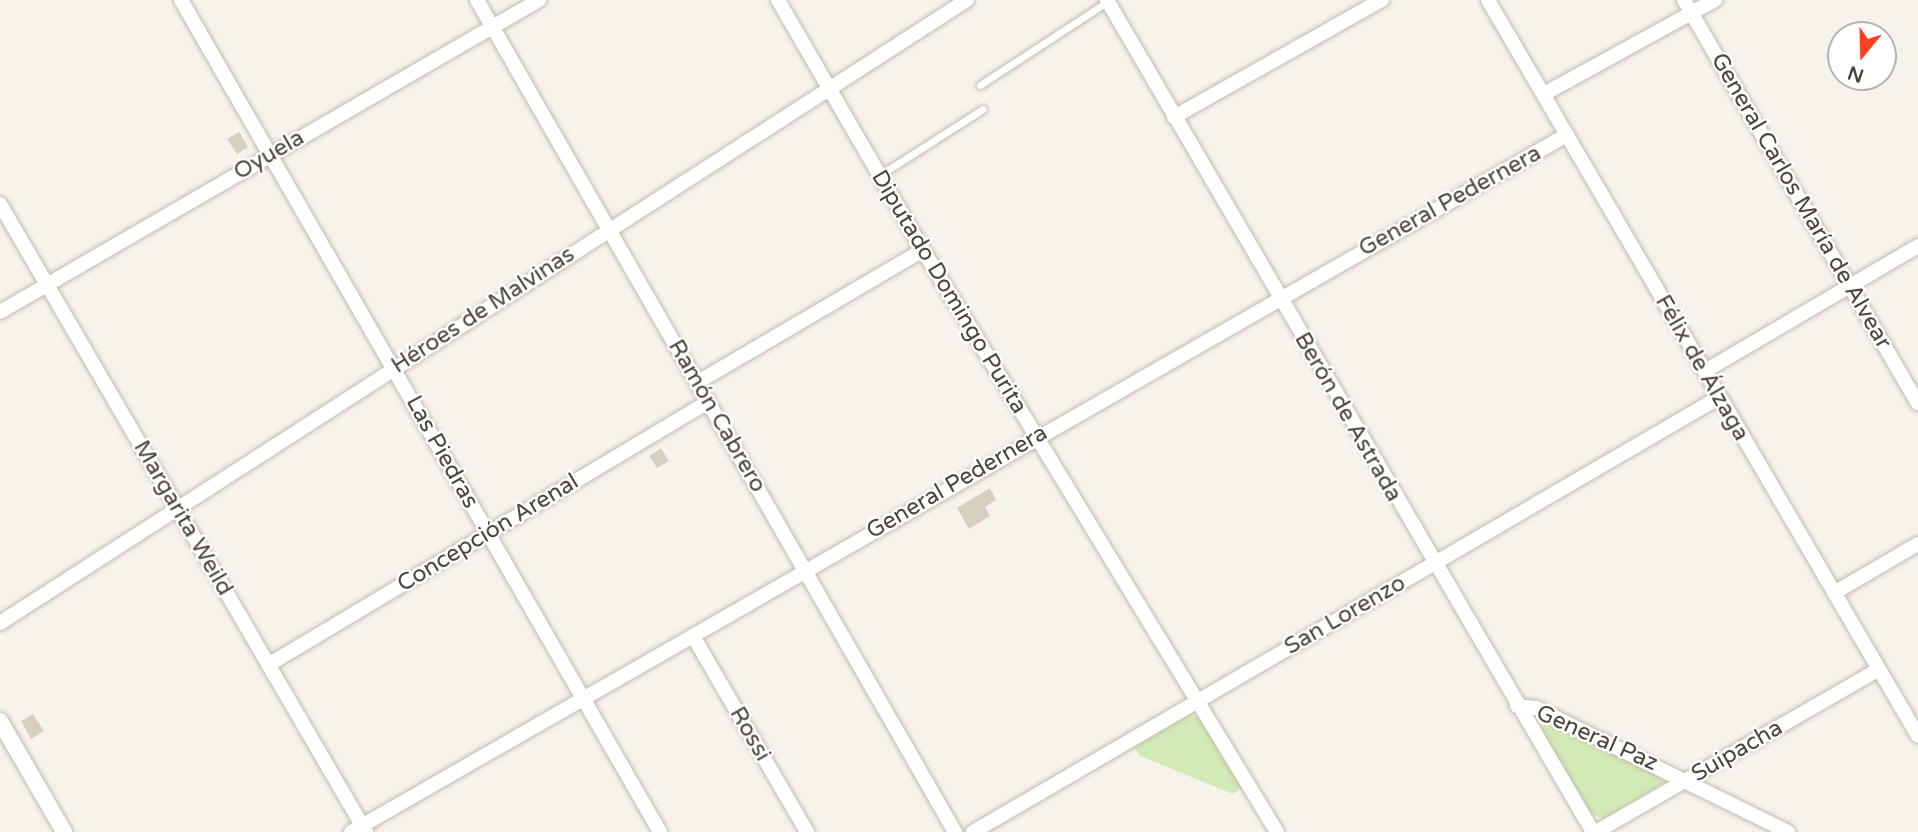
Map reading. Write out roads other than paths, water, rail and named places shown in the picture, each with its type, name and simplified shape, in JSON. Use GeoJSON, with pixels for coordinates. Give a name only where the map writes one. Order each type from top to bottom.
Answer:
{"type":"FeatureCollection","features":[{"type":"Feature","properties":{"kind":"street","name":"Las Piedras"},"geometry":{"type":"LineString","coordinates":[[181,0],[660,832]]}},
{"type":"Feature","properties":{"kind":"street","name":"Ramón Cabrero"},"geometry":{"type":"LineString","coordinates":[[477,0],[955,832]]}},
{"type":"Feature","properties":{"kind":"street","name":"Oyuela"},"geometry":{"type":"LineString","coordinates":[[0,312],[539,0]]}},
{"type":"Feature","properties":{"kind":"street","name":"Diputado Domingo Purita"},"geometry":{"type":"LineString","coordinates":[[778,0],[923,250],[1277,832]]}},
{"type":"Feature","properties":{"kind":"street","name":"Héroes de Malvinas"},"geometry":{"type":"LineString","coordinates":[[0,623],[967,0]]}},
{"type":"Feature","properties":{"kind":"street"},"geometry":{"type":"LineString","coordinates":[[1174,117],[1382,0]]}},
{"type":"Feature","properties":{"kind":"street","name":"Félix de Álzaga"},"geometry":{"type":"LineString","coordinates":[[1488,0],[1718,398],[1918,736]]}},
{"type":"Feature","properties":{"kind":"street"},"geometry":{"type":"LineString","coordinates":[[1544,94],[1688,6],[1715,0]]}},
{"type":"Feature","properties":{"kind":"street","name":"Berón de Astrada"},"geometry":{"type":"LineString","coordinates":[[1108,1],[1278,298],[1594,832]]}},
{"type":"Feature","properties":{"kind":"street","name":"General Carlos María de Alvear"},"geometry":{"type":"LineString","coordinates":[[1688,6],[1918,403]]}},
{"type":"Feature","properties":{"kind":"street","name":"General Pedernera"},"geometry":{"type":"LineString","coordinates":[[360,830],[1035,436],[1565,136]]}},
{"type":"Feature","properties":{"kind":"street","name":"Margarita Weild"},"geometry":{"type":"LineString","coordinates":[[0,204],[268,664],[360,830]]}},
{"type":"Feature","properties":{"kind":"street"},"geometry":{"type":"LineString","coordinates":[[1704,371],[1918,246]]}},
{"type":"Feature","properties":{"kind":"street"},"geometry":{"type":"LineString","coordinates":[[698,382],[923,250]]}},
{"type":"Feature","properties":{"kind":"street","name":"San Lorenzo"},"geometry":{"type":"LineString","coordinates":[[972,832],[1718,398]]}},
{"type":"Feature","properties":{"kind":"street","name":"Concepción Arenal"},"geometry":{"type":"LineString","coordinates":[[268,664],[708,402]]}},
{"type":"Feature","properties":{"kind":"street"},"geometry":{"type":"LineString","coordinates":[[1834,593],[1918,544]]}},
{"type":"Feature","properties":{"kind":"street","name":"Rossi"},"geometry":{"type":"LineString","coordinates":[[693,636],[807,832]]}},
{"type":"Feature","properties":{"kind":"street","name":"Suipacha"},"geometry":{"type":"LineString","coordinates":[[1594,832],[1878,670]]}},
{"type":"Feature","properties":{"kind":"street","name":"General Paz"},"geometry":{"type":"LineString","coordinates":[[1517,706],[1536,708],[1688,780],[1788,832]]}},
{"type":"Feature","properties":{"kind":"street"},"geometry":{"type":"LineString","coordinates":[[0,721],[64,832]]}},
{"type":"Feature","properties":{"kind":"lane"},"geometry":{"type":"LineString","coordinates":[[980,85],[1108,1]]}},
{"type":"Feature","properties":{"kind":"lane"},"geometry":{"type":"LineString","coordinates":[[879,175],[983,108]]}}]}
